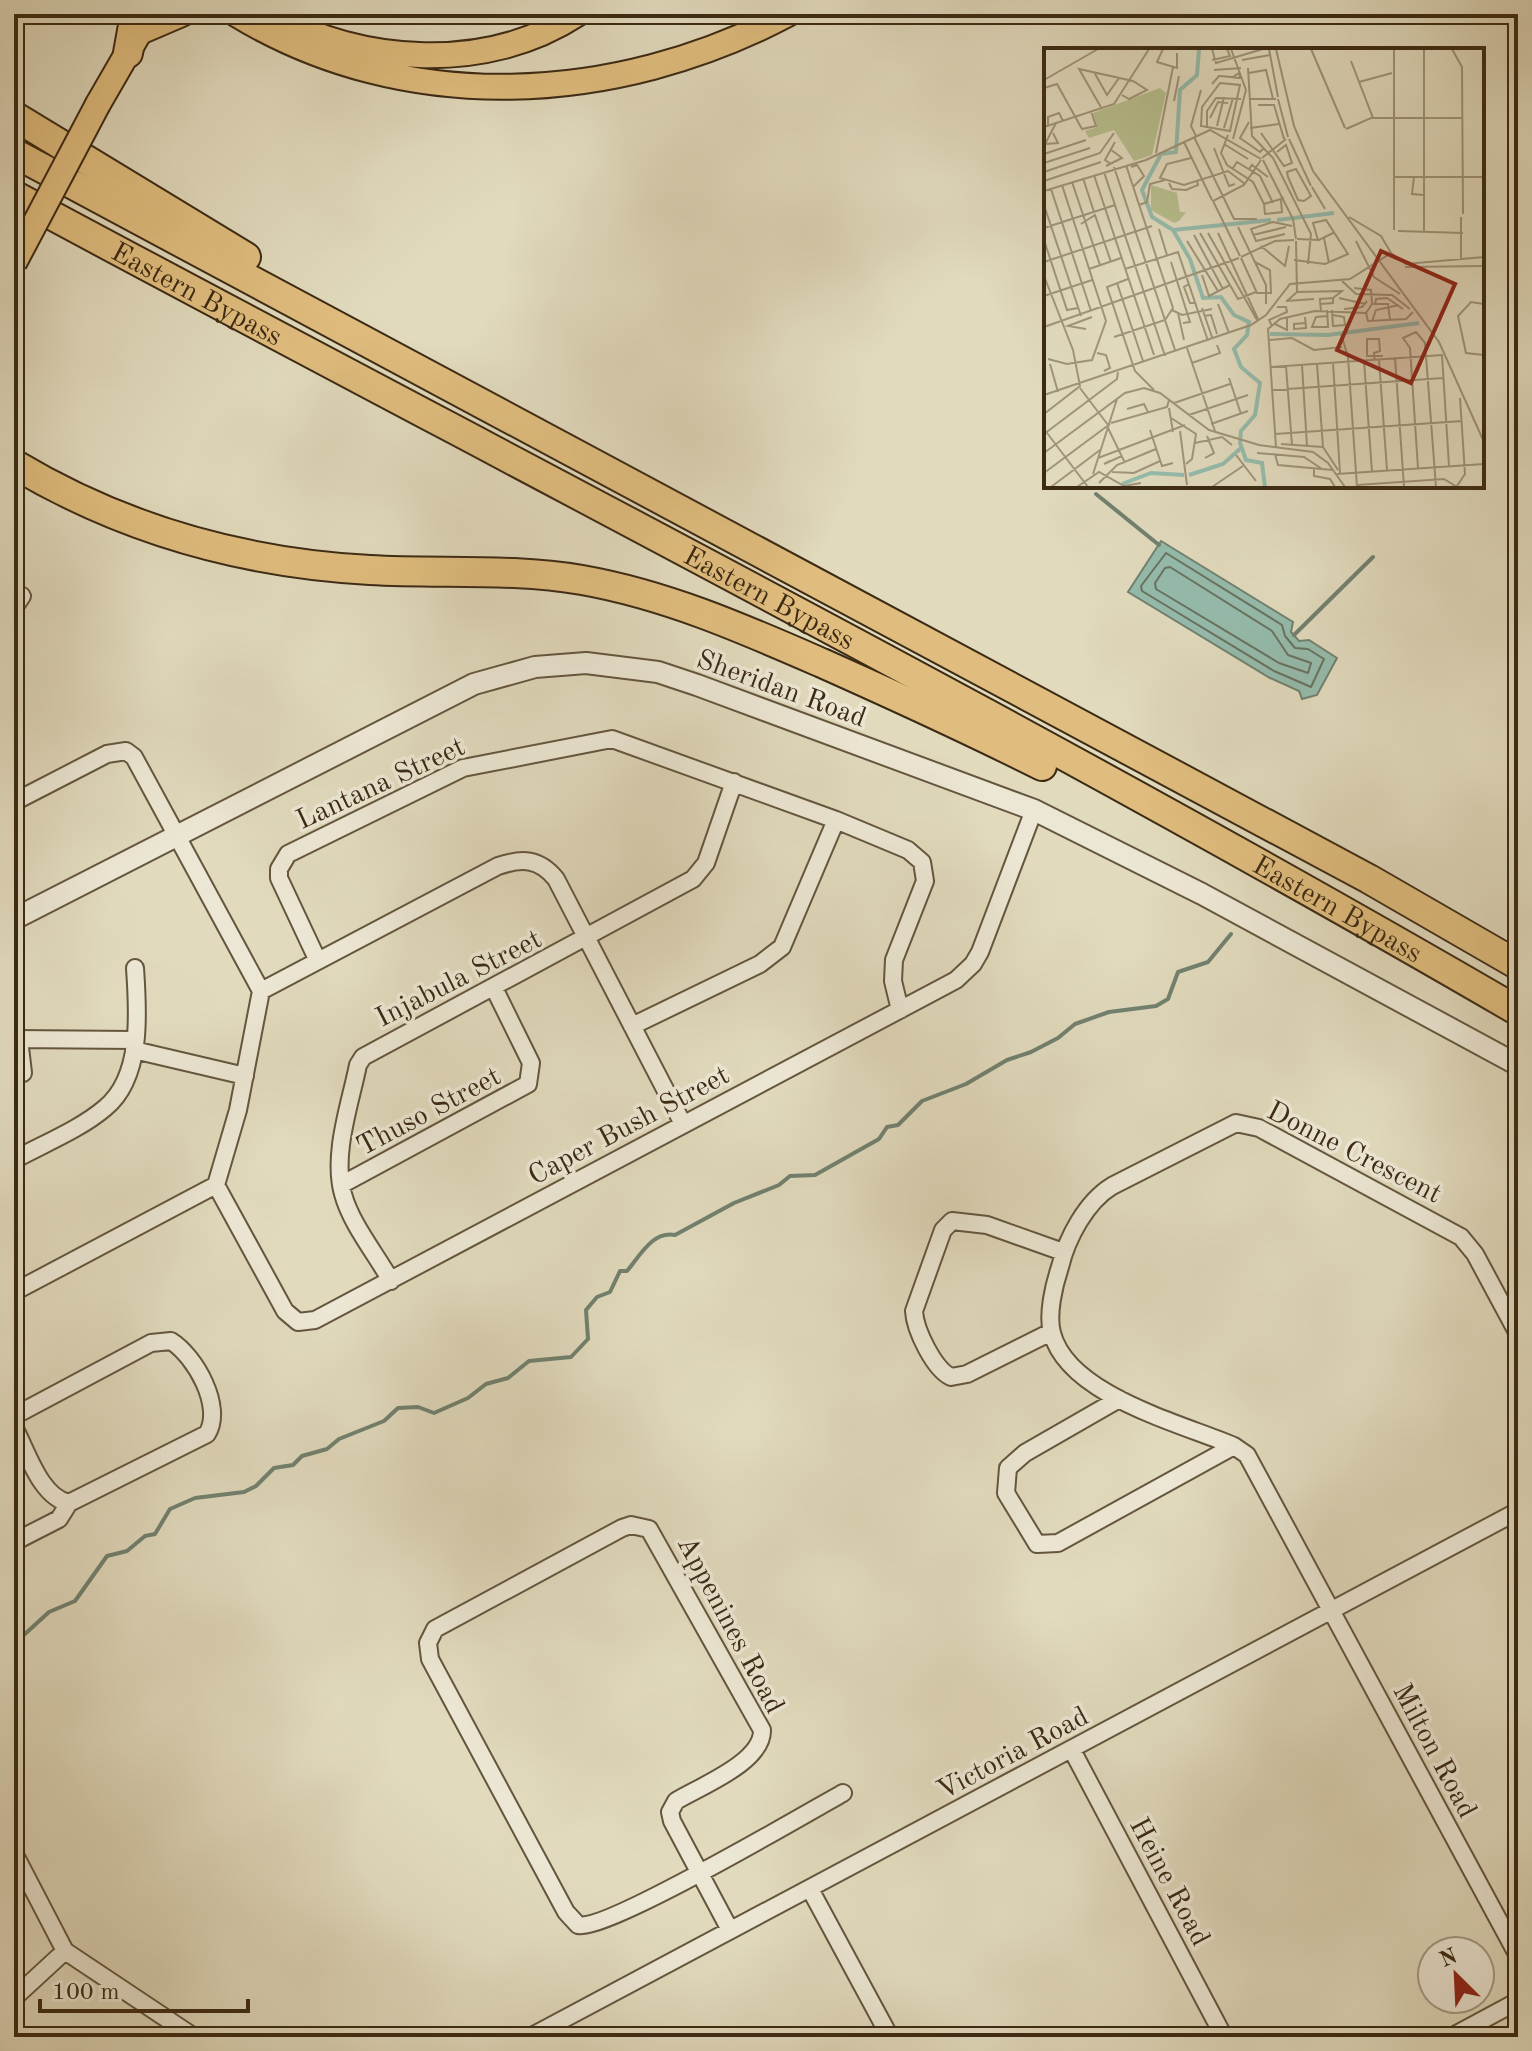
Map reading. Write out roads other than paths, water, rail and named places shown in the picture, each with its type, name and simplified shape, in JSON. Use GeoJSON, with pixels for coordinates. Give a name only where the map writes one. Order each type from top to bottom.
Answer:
{"type":"FeatureCollection","features":[{"type":"Feature","properties":{"kind":"highway"},"geometry":{"type":"LineString","coordinates":[[14,116],[298,285],[342,317],[369,343]]}},
{"type":"Feature","properties":{"kind":"highway","name":"Eastern Bypass"},"geometry":{"type":"LineString","coordinates":[[14,153],[1369,879],[1518,965]]}},
{"type":"Feature","properties":{"kind":"highway","name":"Eastern Bypass"},"geometry":{"type":"LineString","coordinates":[[14,195],[468,435],[1180,820],[1518,1011]]}},
{"type":"Feature","properties":{"kind":"highway"},"geometry":{"type":"LineString","coordinates":[[14,464],[77,500],[134,524],[253,557],[372,570],[525,573],[582,580],[664,600],[730,623],[813,659],[1091,789],[1180,820]]}},
{"type":"Feature","properties":{"kind":"main road"},"geometry":{"type":"LineString","coordinates":[[14,263],[138,28],[182,14]]}},
{"type":"Feature","properties":{"kind":"main road"},"geometry":{"type":"LineString","coordinates":[[236,14],[278,40],[330,60],[417,80],[490,87],[580,83],[660,68],[716,48],[788,14]]}},
{"type":"Feature","properties":{"kind":"main road"},"geometry":{"type":"LineString","coordinates":[[271,14],[327,39],[371,51],[426,56],[503,45],[577,14]]}},
{"type":"Feature","properties":{"kind":"street","name":"Sheridan Road"},"geometry":{"type":"LineString","coordinates":[[14,919],[176,838],[440,698],[508,673],[563,663],[620,665],[658,672],[1034,810],[1202,894],[1518,1065]]}},
{"type":"Feature","properties":{"kind":"street","name":"Lantana Street"},"geometry":{"type":"LineString","coordinates":[[317,959],[279,878],[282,861],[296,849],[445,775],[478,763],[612,739],[836,820],[917,855],[925,871],[925,881],[894,960],[893,981],[900,1010]]}},
{"type":"Feature","properties":{"kind":"street"},"geometry":{"type":"LineString","coordinates":[[14,802],[107,754],[126,751],[141,766],[176,838],[261,991],[245,1076],[216,1185],[14,1292]]}},
{"type":"Feature","properties":{"kind":"street","name":"Injabula Street"},"geometry":{"type":"LineString","coordinates":[[391,1281],[348,1207],[341,1185],[342,1144],[358,1065],[363,1057],[679,888],[701,871],[734,782]]}},
{"type":"Feature","properties":{"kind":"street","name":"Caper Bush Street"},"geometry":{"type":"LineString","coordinates":[[216,1185],[291,1318],[298,1322],[315,1320],[956,980],[973,964],[1034,810]]}},
{"type":"Feature","properties":{"kind":"street"},"geometry":{"type":"LineString","coordinates":[[632,1026],[760,964],[782,947],[836,820]]}},
{"type":"Feature","properties":{"kind":"street"},"geometry":{"type":"LineString","coordinates":[[261,991],[498,866],[525,860],[541,864],[556,879],[683,1124]]}},
{"type":"Feature","properties":{"kind":"street"},"geometry":{"type":"LineString","coordinates":[[14,1160],[106,1108],[116,1097],[134,1045],[135,968]]}},
{"type":"Feature","properties":{"kind":"street","name":"Thuso Street"},"geometry":{"type":"LineString","coordinates":[[341,1185],[528,1084],[532,1071],[527,1053],[494,988]]}},
{"type":"Feature","properties":{"kind":"street"},"geometry":{"type":"LineString","coordinates":[[23,1073],[17,1039],[134,1045],[245,1076]]}},
{"type":"Feature","properties":{"kind":"street","name":"Donne Crescent"},"geometry":{"type":"LineString","coordinates":[[1051,1332],[1056,1279],[1063,1252],[1100,1193],[1227,1126],[1248,1124],[1461,1237],[1475,1254],[1518,1334]]}},
{"type":"Feature","properties":{"kind":"street"},"geometry":{"type":"LineString","coordinates":[[1063,1252],[987,1225],[952,1221],[943,1230],[914,1311],[916,1324],[940,1369],[951,1377],[967,1374],[1051,1332],[1081,1378],[1119,1399],[1234,1446],[1252,1462],[1330,1610]]}},
{"type":"Feature","properties":{"kind":"street"},"geometry":{"type":"LineString","coordinates":[[14,1416],[151,1343],[171,1341],[187,1356],[213,1407],[213,1424],[207,1434],[69,1503],[59,1519],[14,1542]]}},
{"type":"Feature","properties":{"kind":"street"},"geometry":{"type":"LineString","coordinates":[[1119,1399],[1025,1453],[1008,1468],[1004,1476],[1006,1493],[1037,1544],[1058,1543],[1234,1446]]}},
{"type":"Feature","properties":{"kind":"street"},"geometry":{"type":"LineString","coordinates":[[14,1427],[46,1488],[60,1501],[69,1503]]}},
{"type":"Feature","properties":{"kind":"street","name":"Victoria Road"},"geometry":{"type":"LineString","coordinates":[[530,2037],[551,2032],[730,1930],[1518,1511]]}},
{"type":"Feature","properties":{"kind":"street","name":"Appenines Road"},"geometry":{"type":"LineString","coordinates":[[699,1874],[599,1922],[584,1927],[572,1921],[428,1650],[431,1636],[445,1623],[622,1528],[642,1526],[656,1538],[762,1730],[762,1741],[751,1757],[671,1807],[672,1821],[730,1930]]}},
{"type":"Feature","properties":{"kind":"street","name":"Milton Road"},"geometry":{"type":"LineString","coordinates":[[1330,1610],[1518,1956]]}},
{"type":"Feature","properties":{"kind":"street","name":"Heine Road"},"geometry":{"type":"LineString","coordinates":[[1072,1750],[1224,2037]]}},
{"type":"Feature","properties":{"kind":"street"},"geometry":{"type":"LineString","coordinates":[[699,1874],[843,1793]]}},
{"type":"Feature","properties":{"kind":"street"},"geometry":{"type":"LineString","coordinates":[[14,1853],[65,1951],[194,2037]]}},
{"type":"Feature","properties":{"kind":"street"},"geometry":{"type":"LineString","coordinates":[[810,1889],[890,2037]]}},
{"type":"Feature","properties":{"kind":"street"},"geometry":{"type":"LineString","coordinates":[[14,1998],[65,1951]]}},
{"type":"Feature","properties":{"kind":"street"},"geometry":{"type":"LineString","coordinates":[[1451,2037],[1518,2001]]}},
{"type":"Feature","properties":{"kind":"water"},"geometry":{"type":"Polygon","coordinates":[[[1161,541],[1293,622],[1291,632],[1299,641],[1309,640],[1337,658],[1317,695],[1302,699],[1299,691],[1270,678],[1128,592],[1161,541]]]}},
{"type":"Feature","properties":{"kind":"waterway"},"geometry":{"type":"LineString","coordinates":[[1096,494],[1159,545]]}},
{"type":"Feature","properties":{"kind":"waterway"},"geometry":{"type":"LineString","coordinates":[[1294,635],[1373,557]]}},
{"type":"Feature","properties":{"kind":"waterway"},"geometry":{"type":"LineString","coordinates":[[14,1644],[49,1612],[75,1601],[107,1556],[127,1551],[145,1536],[155,1534],[170,1509],[195,1498],[244,1492],[256,1486],[274,1468],[293,1465],[302,1456],[327,1449],[339,1439],[384,1421],[398,1408],[418,1407],[434,1413],[468,1398],[486,1384],[508,1378],[529,1361],[571,1357],[588,1339],[586,1310],[597,1297],[610,1292],[620,1271],[627,1271],[653,1241],[675,1235],[734,1203],[779,1185],[790,1176],[815,1175],[879,1139],[887,1127],[898,1125],[922,1101],[966,1084],[1007,1060],[1031,1052],[1058,1038],[1075,1024],[1109,1012],[1156,1006],[1168,999],[1178,972],[1208,962],[1231,934]]}}]}
